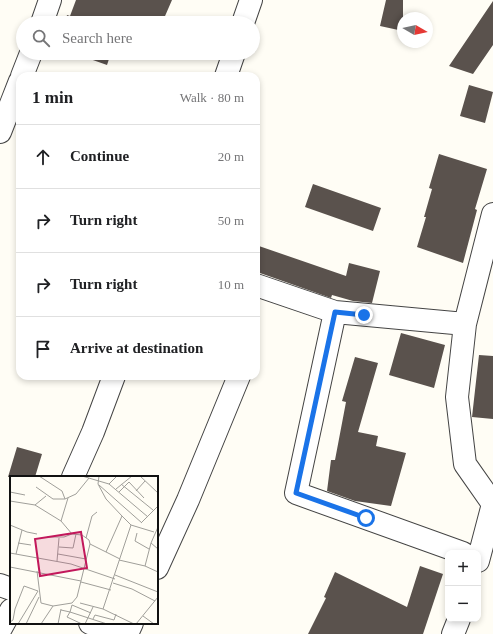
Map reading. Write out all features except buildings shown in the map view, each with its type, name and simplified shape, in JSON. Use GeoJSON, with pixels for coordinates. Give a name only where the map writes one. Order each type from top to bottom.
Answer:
{"type":"FeatureCollection","features":[{"type":"Feature","properties":{"kind":"street"},"geometry":{"type":"LineString","coordinates":[[44,16],[50,0]]}},
{"type":"Feature","properties":{"kind":"street"},"geometry":{"type":"LineString","coordinates":[[246,16],[251,0]]}},
{"type":"Feature","properties":{"kind":"street"},"geometry":{"type":"LineString","coordinates":[[24,72],[28,60]]}},
{"type":"Feature","properties":{"kind":"street"},"geometry":{"type":"LineString","coordinates":[[227,72],[232,60]]}},
{"type":"Feature","properties":{"kind":"street"},"geometry":{"type":"LineString","coordinates":[[0,132],[16,91]]}},
{"type":"Feature","properties":{"kind":"street"},"geometry":{"type":"LineString","coordinates":[[477,550],[493,504],[465,464],[457,397],[465,324],[493,214]]}},
{"type":"Feature","properties":{"kind":"street"},"geometry":{"type":"LineString","coordinates":[[260,286],[335,312],[465,324]]}},
{"type":"Feature","properties":{"kind":"street"},"geometry":{"type":"LineString","coordinates":[[335,312],[296,493],[452,550]]}},
{"type":"Feature","properties":{"kind":"street"},"geometry":{"type":"LineString","coordinates":[[73,476],[93,432],[112,380]]}},
{"type":"Feature","properties":{"kind":"street"},"geometry":{"type":"LineString","coordinates":[[158,566],[188,500],[237,380]]}},
{"type":"Feature","properties":{"kind":"street"},"geometry":{"type":"LineString","coordinates":[[0,585],[10,589]]}},
{"type":"Feature","properties":{"kind":"street"},"geometry":{"type":"LineString","coordinates":[[0,630],[10,612]]}},
{"type":"Feature","properties":{"kind":"street"},"geometry":{"type":"LineString","coordinates":[[453,634],[458,622]]}},
{"type":"Feature","properties":{"kind":"street"},"geometry":{"type":"LineString","coordinates":[[92,624],[116,634]]}},
{"type":"Feature","properties":{"kind":"street"},"geometry":{"type":"LineString","coordinates":[[127,634],[132,624]]}},
{"type":"Feature","properties":{"kind":"route"},"geometry":{"type":"LineString","coordinates":[[364,315],[335,312],[296,493],[366,518]]}}]}
